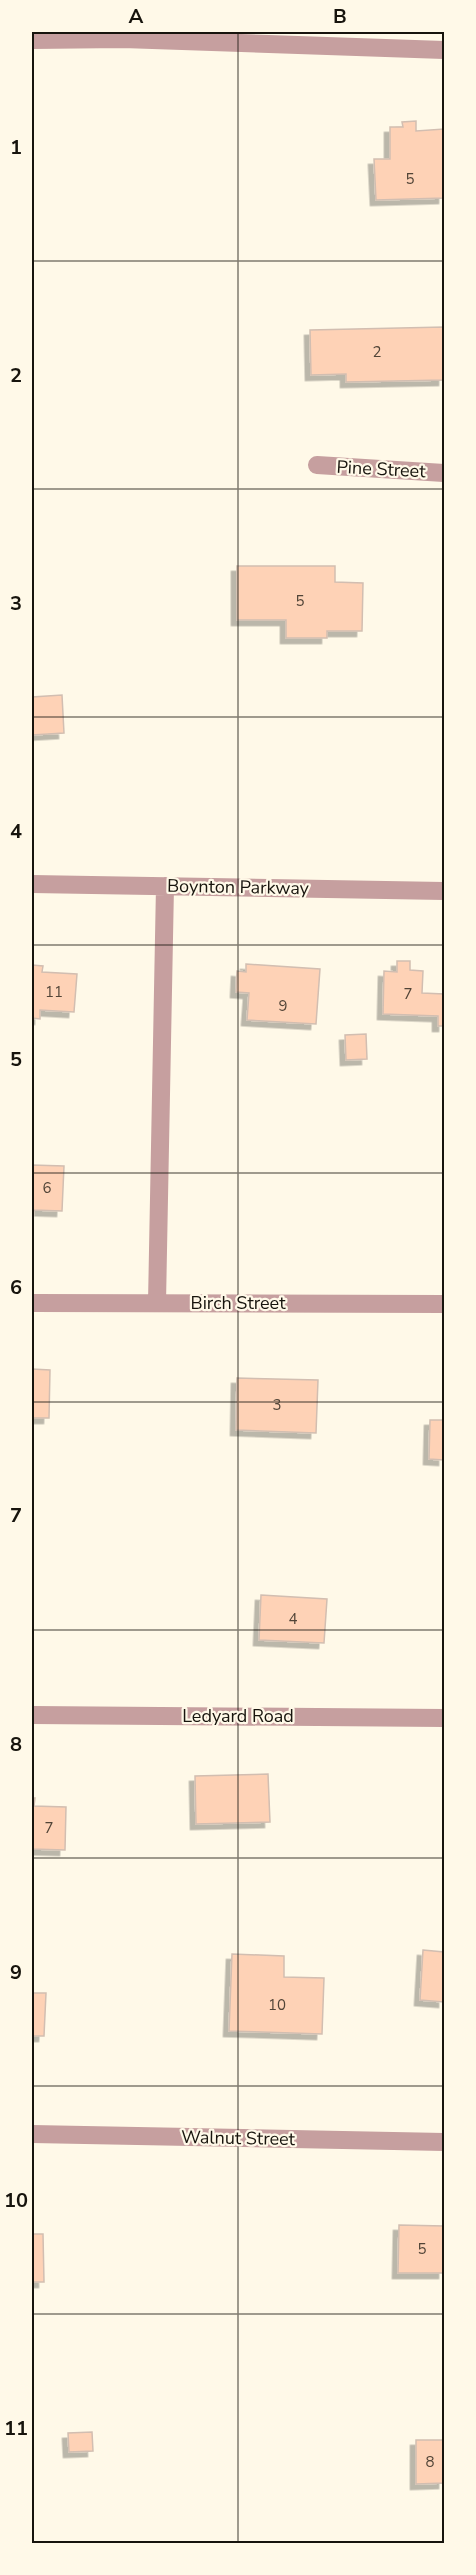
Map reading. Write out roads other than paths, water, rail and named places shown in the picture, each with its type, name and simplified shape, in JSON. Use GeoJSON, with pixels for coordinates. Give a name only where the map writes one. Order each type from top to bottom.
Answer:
{"type":"FeatureCollection","features":[{"type":"Feature","properties":{"kind":"street"},"geometry":{"type":"LineString","coordinates":[[32,40],[123,39],[444,50]]}},
{"type":"Feature","properties":{"kind":"street","name":"Pine Street"},"geometry":{"type":"LineString","coordinates":[[317,465],[444,473]]}},
{"type":"Feature","properties":{"kind":"street","name":"Boynton Parkway"},"geometry":{"type":"LineString","coordinates":[[32,884],[444,891]]}},
{"type":"Feature","properties":{"kind":"street"},"geometry":{"type":"LineString","coordinates":[[157,1303],[165,886]]}},
{"type":"Feature","properties":{"kind":"street","name":"Birch Street"},"geometry":{"type":"LineString","coordinates":[[32,1303],[444,1304]]}},
{"type":"Feature","properties":{"kind":"street","name":"Ledyard Road"},"geometry":{"type":"LineString","coordinates":[[32,1715],[444,1718]]}},
{"type":"Feature","properties":{"kind":"street","name":"Walnut Street"},"geometry":{"type":"LineString","coordinates":[[32,2134],[444,2142]]}}]}
